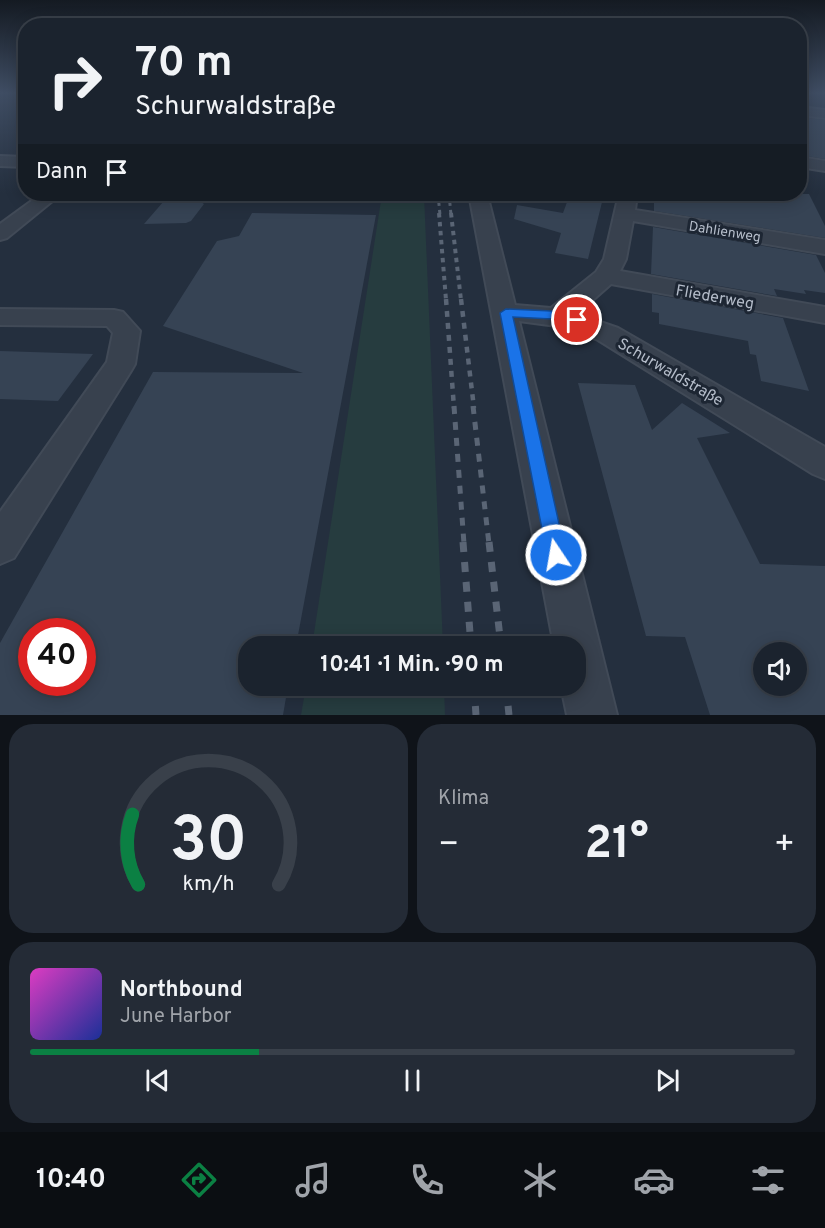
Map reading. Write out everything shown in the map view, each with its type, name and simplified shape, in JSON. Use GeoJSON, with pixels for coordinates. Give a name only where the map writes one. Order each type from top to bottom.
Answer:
{"type":"FeatureCollection","features":[{"type":"Feature","properties":{"kind":"street"},"geometry":{"type":"LineString","coordinates":[[0,161],[18,162]]}},
{"type":"Feature","properties":{"kind":"street"},"geometry":{"type":"LineString","coordinates":[[807,163],[825,166]]}},
{"type":"Feature","properties":{"kind":"street"},"geometry":{"type":"LineString","coordinates":[[0,234],[43,201]]}},
{"type":"Feature","properties":{"kind":"street"},"geometry":{"type":"LineString","coordinates":[[480,201],[506,313],[592,715]]}},
{"type":"Feature","properties":{"kind":"street"},"geometry":{"type":"LineString","coordinates":[[558,316],[606,276],[615,259],[626,204]]}},
{"type":"Feature","properties":{"kind":"street","name":"Dahlienweg"},"geometry":{"type":"LineString","coordinates":[[626,204],[825,247]]}},
{"type":"Feature","properties":{"kind":"street","name":"Fliederweg"},"geometry":{"type":"LineString","coordinates":[[606,276],[825,315]]}},
{"type":"Feature","properties":{"kind":"street","name":"Schurwaldstraße"},"geometry":{"type":"LineString","coordinates":[[506,313],[558,316],[577,320],[608,334],[825,464]]}},
{"type":"Feature","properties":{"kind":"street"},"geometry":{"type":"LineString","coordinates":[[0,545],[121,364],[126,331],[114,318],[3,320]]}},
{"type":"Feature","properties":{"kind":"green space"},"geometry":{"type":"Polygon","coordinates":[[[381,201],[424,201],[443,636],[314,636],[381,201]]]}},
{"type":"Feature","properties":{"kind":"green space"},"geometry":{"type":"Polygon","coordinates":[[[304,696],[444,696],[445,715],[301,715],[304,696]]]}},
{"type":"Feature","properties":{"kind":"building"},"geometry":{"type":"Polygon","coordinates":[[[807,126],[825,126],[825,159],[807,156],[807,126]]]}},
{"type":"Feature","properties":{"kind":"building"},"geometry":{"type":"Polygon","coordinates":[[[807,194],[809,194],[825,226],[825,238],[654,211],[654,201],[807,201],[807,194]]]}},
{"type":"Feature","properties":{"kind":"building"},"geometry":{"type":"Polygon","coordinates":[[[164,201],[200,201],[204,204],[191,221],[186,223],[144,224],[164,201]]]}},
{"type":"Feature","properties":{"kind":"building"},"geometry":{"type":"Polygon","coordinates":[[[567,201],[602,201],[588,259],[555,253],[561,233],[514,219],[517,205],[563,213],[567,201]]]}},
{"type":"Feature","properties":{"kind":"building"},"geometry":{"type":"Polygon","coordinates":[[[252,213],[376,215],[298,636],[238,636],[238,696],[286,696],[283,715],[0,715],[0,643],[153,372],[303,373],[163,326],[217,241],[239,236],[252,213]]]}},
{"type":"Feature","properties":{"kind":"building"},"geometry":{"type":"Polygon","coordinates":[[[653,227],[816,255],[825,273],[825,293],[804,290],[806,294],[774,289],[777,296],[651,274],[653,227]]]}},
{"type":"Feature","properties":{"kind":"building"},"geometry":{"type":"Polygon","coordinates":[[[652,294],[783,318],[809,391],[761,381],[756,355],[750,354],[748,341],[659,324],[659,313],[652,312],[652,294]]]}},
{"type":"Feature","properties":{"kind":"building"},"geometry":{"type":"Polygon","coordinates":[[[0,351],[93,354],[58,401],[0,399],[0,351]]]}},
{"type":"Feature","properties":{"kind":"building"},"geometry":{"type":"Polygon","coordinates":[[[578,383],[635,385],[652,430],[682,403],[730,433],[697,438],[760,564],[825,566],[825,715],[710,715],[685,637],[646,636],[578,383]]]}},
{"type":"Feature","properties":{"kind":"railway"},"geometry":{"type":"LineString","coordinates":[[439,201],[440,215]]}},
{"type":"Feature","properties":{"kind":"railway"},"geometry":{"type":"LineString","coordinates":[[450,201],[451,215]]}},
{"type":"Feature","properties":{"kind":"railway"},"geometry":{"type":"LineString","coordinates":[[439,213],[446,300]]}},
{"type":"Feature","properties":{"kind":"railway"},"geometry":{"type":"LineString","coordinates":[[451,213],[461,300]]}},
{"type":"Feature","properties":{"kind":"railway"},"geometry":{"type":"LineString","coordinates":[[446,299],[454,408]]}},
{"type":"Feature","properties":{"kind":"railway"},"geometry":{"type":"LineString","coordinates":[[461,299],[474,408]]}},
{"type":"Feature","properties":{"kind":"railway"},"geometry":{"type":"LineString","coordinates":[[454,406],[464,544]]}},
{"type":"Feature","properties":{"kind":"railway"},"geometry":{"type":"LineString","coordinates":[[473,406],[489,544]]}},
{"type":"Feature","properties":{"kind":"railway"},"geometry":{"type":"LineString","coordinates":[[463,542],[470,636]]}},
{"type":"Feature","properties":{"kind":"railway"},"geometry":{"type":"LineString","coordinates":[[489,542],[500,636]]}},
{"type":"Feature","properties":{"kind":"railway"},"geometry":{"type":"LineString","coordinates":[[475,696],[476,715]]}},
{"type":"Feature","properties":{"kind":"railway"},"geometry":{"type":"LineString","coordinates":[[507,696],[509,715]]}},
{"type":"Feature","properties":{"kind":"route"},"geometry":{"type":"LineString","coordinates":[[556,555],[506,313],[552,315],[577,320]]}}]}
